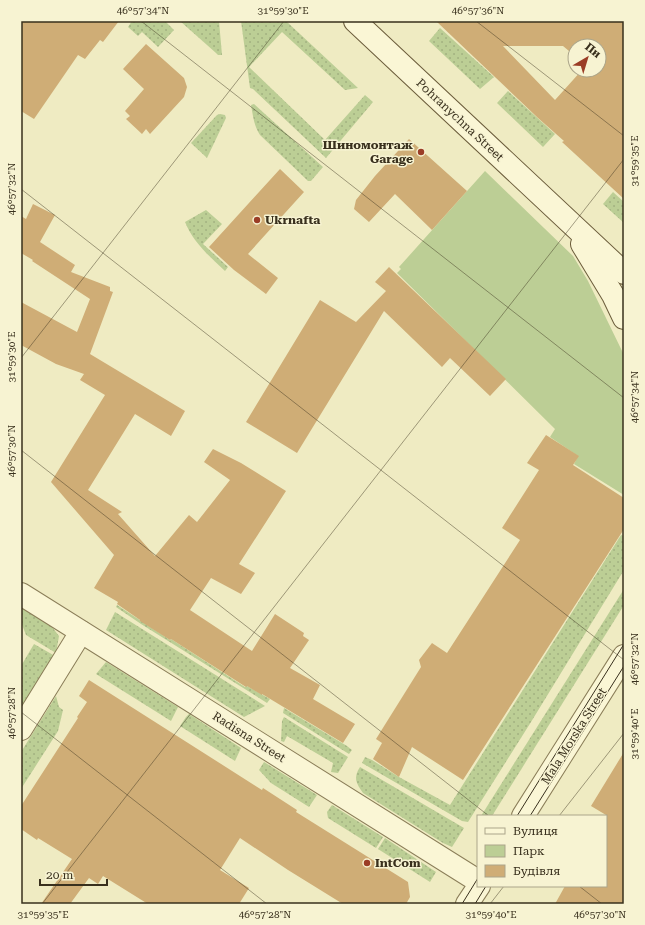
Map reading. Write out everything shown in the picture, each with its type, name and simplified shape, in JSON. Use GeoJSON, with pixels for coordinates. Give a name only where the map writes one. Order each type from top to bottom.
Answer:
{"type":"FeatureCollection","features":[{"type":"Feature","properties":{"kind":"street","name":"Pohranychna Street"},"geometry":{"type":"LineString","coordinates":[[355,21],[624,273]]}},
{"type":"Feature","properties":{"kind":"street","name":"Pohranychna Street"},"geometry":{"type":"LineString","coordinates":[[566,219],[613,295],[624,318]]}},
{"type":"Feature","properties":{"kind":"street","name":"Radisna Street"},"geometry":{"type":"LineString","coordinates":[[21,594],[477,880]]}},
{"type":"Feature","properties":{"kind":"street"},"geometry":{"type":"LineString","coordinates":[[21,729],[81,632]]}},
{"type":"Feature","properties":{"kind":"street","name":"Mala Morska Street"},"geometry":{"type":"LineString","coordinates":[[524,815],[624,656]]}},
{"type":"Feature","properties":{"kind":"street"},"geometry":{"type":"LineString","coordinates":[[467,904],[478,887]]}},
{"type":"Feature","properties":{"kind":"green space"},"geometry":{"type":"Polygon","coordinates":[[[132,21],[165,21],[174,30],[158,47],[142,32],[138,36],[128,27],[132,21]]]}},
{"type":"Feature","properties":{"kind":"green space"},"geometry":{"type":"Polygon","coordinates":[[[180,21],[219,21],[222,55],[218,55],[180,21]]]}},
{"type":"Feature","properties":{"kind":"green space"},"geometry":{"type":"Polygon","coordinates":[[[241,21],[286,21],[358,88],[345,90],[282,32],[249,67],[325,140],[365,95],[373,102],[326,158],[253,89],[250,88],[241,21]]]}},
{"type":"Feature","properties":{"kind":"green space"},"geometry":{"type":"Polygon","coordinates":[[[440,28],[494,77],[480,89],[429,41],[440,28]]]}},
{"type":"Feature","properties":{"kind":"green space"},"geometry":{"type":"Polygon","coordinates":[[[508,91],[555,134],[543,147],[497,103],[508,91]]]}},
{"type":"Feature","properties":{"kind":"green space"},"geometry":{"type":"Polygon","coordinates":[[[254,104],[323,167],[311,181],[308,181],[260,135],[253,117],[251,105],[254,104]]]}},
{"type":"Feature","properties":{"kind":"green space"},"geometry":{"type":"Polygon","coordinates":[[[217,115],[225,115],[226,118],[207,158],[191,143],[217,115]]]}},
{"type":"Feature","properties":{"kind":"green space"},"geometry":{"type":"Polygon","coordinates":[[[485,171],[573,256],[588,281],[624,355],[624,495],[574,464],[578,456],[550,437],[555,429],[397,273],[401,269],[399,267],[485,171]]]}},
{"type":"Feature","properties":{"kind":"green space"},"geometry":{"type":"Polygon","coordinates":[[[613,192],[624,202],[624,223],[603,204],[613,192]]]}},
{"type":"Feature","properties":{"kind":"green space"},"geometry":{"type":"Polygon","coordinates":[[[206,210],[222,224],[203,244],[228,267],[225,271],[207,254],[192,236],[185,222],[206,210]]]}},
{"type":"Feature","properties":{"kind":"green space"},"geometry":{"type":"Polygon","coordinates":[[[621,535],[624,536],[624,570],[468,822],[462,821],[362,763],[365,757],[372,760],[399,777],[450,805],[621,535]]]}},
{"type":"Feature","properties":{"kind":"green space"},"geometry":{"type":"Polygon","coordinates":[[[624,589],[624,605],[493,815],[482,815],[624,589]]]}},
{"type":"Feature","properties":{"kind":"green space"},"geometry":{"type":"Polygon","coordinates":[[[117,605],[245,687],[247,686],[270,699],[267,703],[141,624],[116,607],[117,605]]]}},
{"type":"Feature","properties":{"kind":"green space"},"geometry":{"type":"Polygon","coordinates":[[[21,607],[52,627],[59,636],[56,653],[26,635],[21,622],[21,607]]]}},
{"type":"Feature","properties":{"kind":"green space"},"geometry":{"type":"Polygon","coordinates":[[[115,612],[265,706],[244,717],[106,630],[115,612]]]}},
{"type":"Feature","properties":{"kind":"green space"},"geometry":{"type":"Polygon","coordinates":[[[34,644],[55,656],[21,712],[21,666],[34,644]]]}},
{"type":"Feature","properties":{"kind":"green space"},"geometry":{"type":"Polygon","coordinates":[[[106,662],[178,707],[171,721],[96,674],[106,662]]]}},
{"type":"Feature","properties":{"kind":"green space"},"geometry":{"type":"Polygon","coordinates":[[[56,696],[59,707],[63,710],[58,731],[21,789],[21,752],[56,696]]]}},
{"type":"Feature","properties":{"kind":"green space"},"geometry":{"type":"Polygon","coordinates":[[[284,708],[352,750],[349,754],[283,713],[284,708]]]}},
{"type":"Feature","properties":{"kind":"green space"},"geometry":{"type":"Polygon","coordinates":[[[189,714],[241,748],[235,761],[180,726],[189,714]]]}},
{"type":"Feature","properties":{"kind":"green space"},"geometry":{"type":"Polygon","coordinates":[[[284,717],[348,757],[338,773],[331,772],[333,763],[287,736],[284,742],[281,741],[282,721],[284,717]]]}},
{"type":"Feature","properties":{"kind":"green space"},"geometry":{"type":"Polygon","coordinates":[[[264,762],[317,795],[309,807],[271,783],[259,770],[264,762]]]}},
{"type":"Feature","properties":{"kind":"green space"},"geometry":{"type":"Polygon","coordinates":[[[360,767],[464,828],[452,847],[443,843],[363,793],[356,780],[360,767]]]}},
{"type":"Feature","properties":{"kind":"green space"},"geometry":{"type":"Polygon","coordinates":[[[332,805],[383,837],[376,848],[328,818],[327,812],[332,805]]]}},
{"type":"Feature","properties":{"kind":"green space"},"geometry":{"type":"Polygon","coordinates":[[[385,838],[436,872],[430,882],[378,849],[385,838]]]}},
{"type":"Feature","properties":{"kind":"building"},"geometry":{"type":"Polygon","coordinates":[[[21,21],[119,21],[103,42],[100,40],[85,59],[78,55],[34,119],[21,111],[21,21]]]}},
{"type":"Feature","properties":{"kind":"building"},"geometry":{"type":"Polygon","coordinates":[[[436,21],[624,21],[624,199],[562,142],[564,141],[436,21]],[[567,38],[567,49],[563,46],[503,46],[555,100],[575,78],[607,78],[607,38],[567,38]]]}},
{"type":"Feature","properties":{"kind":"building"},"geometry":{"type":"Polygon","coordinates":[[[146,44],[184,78],[187,87],[184,97],[150,134],[146,129],[142,134],[126,119],[130,116],[125,111],[144,89],[123,69],[146,44]]]}},
{"type":"Feature","properties":{"kind":"building"},"geometry":{"type":"Polygon","coordinates":[[[409,139],[467,191],[432,230],[395,194],[369,222],[354,209],[356,200],[375,176],[409,139]]]}},
{"type":"Feature","properties":{"kind":"building","name":"Ukrnafta"},"geometry":{"type":"Polygon","coordinates":[[[280,169],[304,192],[248,254],[278,278],[266,294],[234,270],[209,247],[280,169]]]}},
{"type":"Feature","properties":{"kind":"building"},"geometry":{"type":"Polygon","coordinates":[[[33,204],[55,215],[40,242],[75,265],[71,272],[110,287],[110,291],[113,292],[90,354],[185,411],[171,436],[135,414],[88,490],[122,512],[118,514],[155,556],[189,515],[197,522],[230,480],[204,462],[213,449],[241,463],[286,491],[239,564],[255,573],[241,594],[211,578],[190,610],[252,651],[275,614],[304,633],[303,636],[309,640],[290,668],[320,685],[313,699],[355,724],[343,743],[262,694],[247,686],[246,687],[171,639],[170,640],[140,621],[117,604],[118,602],[94,588],[114,555],[51,482],[105,395],[80,380],[84,374],[56,364],[21,345],[21,302],[77,332],[90,299],[21,253],[21,216],[26,219],[33,204]]]}},
{"type":"Feature","properties":{"kind":"building"},"geometry":{"type":"Polygon","coordinates":[[[389,267],[506,379],[490,396],[450,358],[442,367],[384,311],[297,453],[246,422],[320,300],[356,322],[386,291],[375,282],[389,267]]]}},
{"type":"Feature","properties":{"kind":"building"},"geometry":{"type":"Polygon","coordinates":[[[546,435],[579,456],[573,465],[624,498],[624,529],[463,780],[412,747],[399,777],[373,759],[382,743],[376,739],[421,667],[419,660],[432,643],[447,653],[520,540],[502,528],[539,470],[527,463],[546,435]]]}},
{"type":"Feature","properties":{"kind":"building"},"geometry":{"type":"Polygon","coordinates":[[[89,680],[262,790],[263,788],[297,810],[296,812],[408,882],[410,897],[406,904],[343,904],[240,838],[220,870],[249,888],[239,904],[148,904],[103,876],[98,884],[89,878],[70,904],[41,904],[72,859],[38,838],[37,840],[21,829],[21,806],[87,702],[79,696],[89,680]]]}},
{"type":"Feature","properties":{"kind":"building"},"geometry":{"type":"Polygon","coordinates":[[[624,752],[624,904],[555,904],[564,887],[607,887],[607,815],[591,806],[624,752]]]}},
{"type":"Feature","properties":{"kind":"tram line"},"geometry":{"type":"LineString","coordinates":[[518,815],[624,644]]}},
{"type":"Feature","properties":{"kind":"tram line"},"geometry":{"type":"LineString","coordinates":[[531,815],[624,666]]}},
{"type":"Feature","properties":{"kind":"tram line"},"geometry":{"type":"LineString","coordinates":[[462,904],[477,880]]}},
{"type":"Feature","properties":{"kind":"tram line"},"geometry":{"type":"LineString","coordinates":[[475,904],[485,887]]}},
{"type":"Feature","properties":{"kind":"place","name":"Шиномонтаж Garage"},"geometry":{"type":"Point","coordinates":[421,152]}},
{"type":"Feature","properties":{"kind":"place","name":"Ukrnafta"},"geometry":{"type":"Point","coordinates":[257,220]}},
{"type":"Feature","properties":{"kind":"place","name":"IntCom"},"geometry":{"type":"Point","coordinates":[367,863]}}]}
